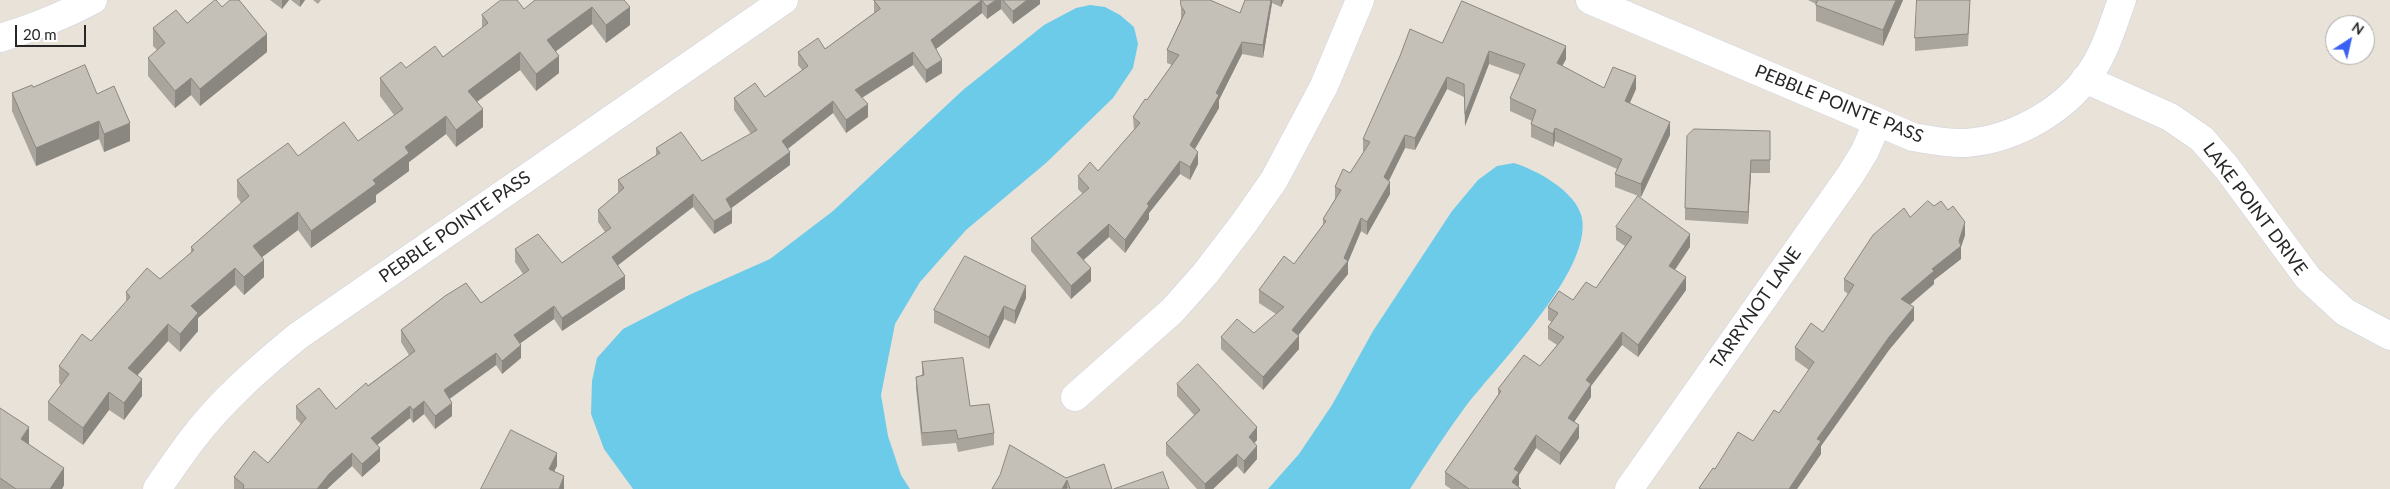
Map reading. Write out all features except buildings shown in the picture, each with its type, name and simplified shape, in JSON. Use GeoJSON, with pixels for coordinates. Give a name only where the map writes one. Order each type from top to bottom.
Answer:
{"type":"FeatureCollection","features":[{"type":"Feature","properties":{"kind":"street"},"geometry":{"type":"LineString","coordinates":[[0,38],[46,23],[93,0]]}},
{"type":"Feature","properties":{"kind":"street","name":"PEBBLE POINTE PASS"},"geometry":{"type":"LineString","coordinates":[[157,489],[191,442],[223,404],[264,364],[298,336],[784,0]]}},
{"type":"Feature","properties":{"kind":"street"},"geometry":{"type":"LineString","coordinates":[[1075,397],[1172,311],[1205,274],[1244,223],[1274,180],[1324,86],[1360,0]]}},
{"type":"Feature","properties":{"kind":"street","name":"PEBBLE POINTE PASS"},"geometry":{"type":"LineString","coordinates":[[1590,0],[1913,137],[1964,143],[1980,141],[2018,129],[2036,121],[2060,104],[2085,79],[2102,51],[2122,0]]}},
{"type":"Feature","properties":{"kind":"street","name":"LAKE POINT DRIVE"},"geometry":{"type":"LineString","coordinates":[[2085,79],[2170,117],[2202,140],[2227,168],[2308,278],[2345,312],[2390,336]]}},
{"type":"Feature","properties":{"kind":"street","name":"TARRYNOT LANE"},"geometry":{"type":"LineString","coordinates":[[1629,489],[1851,174],[1865,151],[1877,123]]}},
{"type":"Feature","properties":{"kind":"water"},"geometry":{"type":"Polygon","coordinates":[[[1090,5],[1105,7],[1120,15],[1134,27],[1138,44],[1133,68],[1113,98],[1046,163],[966,230],[920,282],[895,324],[881,395],[888,436],[901,475],[910,489],[633,489],[604,449],[591,414],[592,381],[597,358],[623,329],[689,295],[770,259],[833,211],[963,90],[1044,25],[1076,8],[1090,5]]]}},
{"type":"Feature","properties":{"kind":"water"},"geometry":{"type":"Polygon","coordinates":[[[1514,163],[1534,171],[1555,183],[1572,199],[1579,208],[1582,218],[1581,240],[1572,265],[1557,291],[1517,345],[1463,410],[1410,489],[1268,489],[1299,454],[1332,405],[1373,331],[1452,211],[1478,180],[1497,166],[1514,163]]]}}]}
